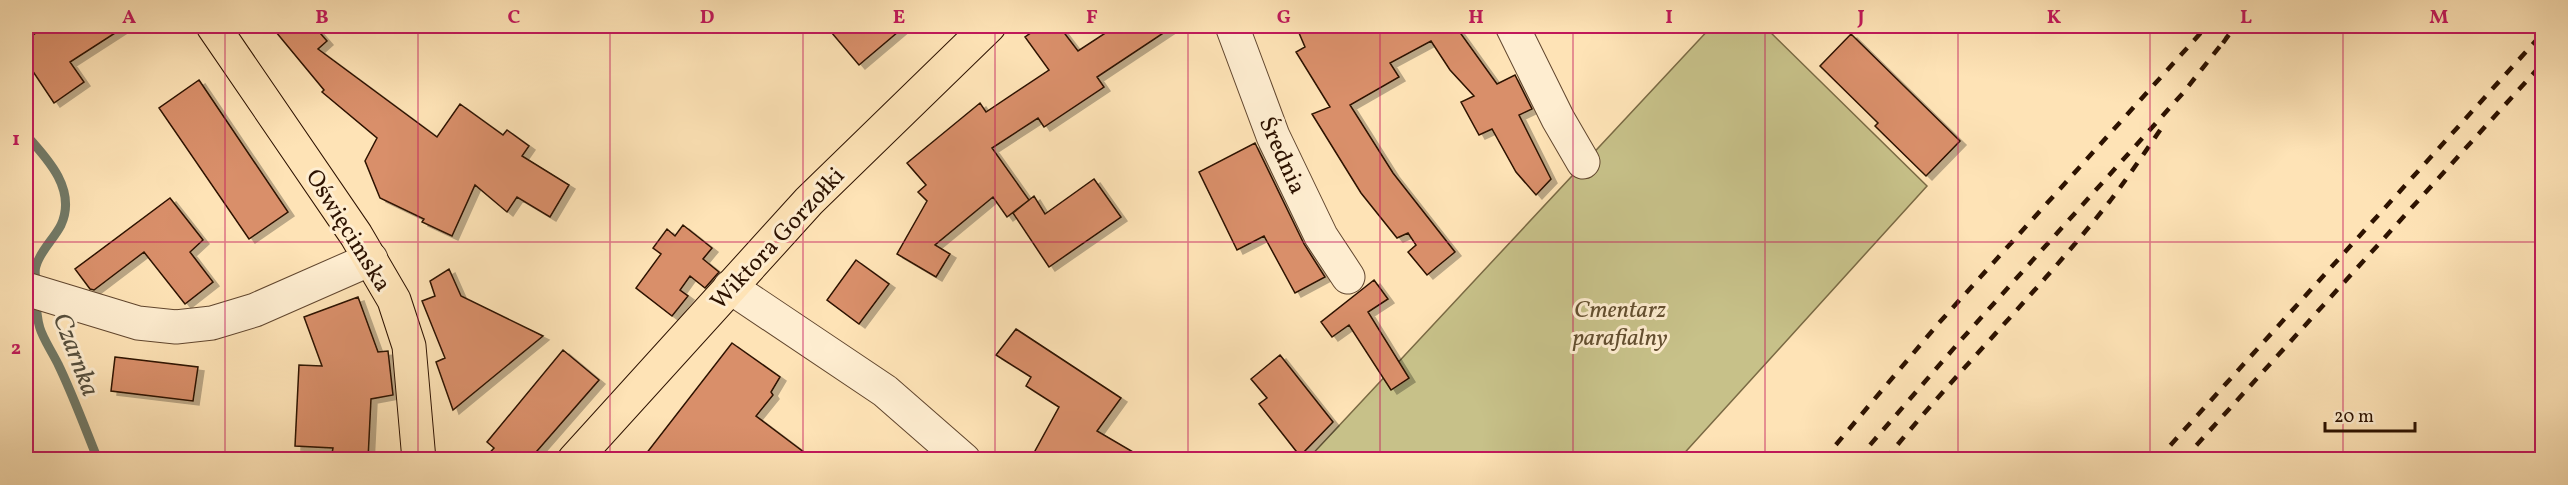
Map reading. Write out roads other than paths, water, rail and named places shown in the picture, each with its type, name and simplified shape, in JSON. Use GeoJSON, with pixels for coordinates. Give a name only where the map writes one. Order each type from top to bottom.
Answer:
{"type":"FeatureCollection","features":[{"type":"Feature","properties":{"kind":"main road","name":"Oświęcimska"},"geometry":{"type":"LineString","coordinates":[[213,26],[371,260],[394,300],[409,346],[419,459]]}},
{"type":"Feature","properties":{"kind":"main road","name":"Wiktora Gorzołki"},"geometry":{"type":"LineString","coordinates":[[574,459],[809,201],[989,26]]}},
{"type":"Feature","properties":{"kind":"street","name":"Średnia"},"geometry":{"type":"LineString","coordinates":[[1232,26],[1277,146],[1321,236],[1348,277]]}},
{"type":"Feature","properties":{"kind":"street"},"geometry":{"type":"LineString","coordinates":[[1512,26],[1558,119],[1583,162]]}},
{"type":"Feature","properties":{"kind":"street"},"geometry":{"type":"LineString","coordinates":[[39,293],[138,323],[176,327],[212,324],[290,297],[371,260]]}},
{"type":"Feature","properties":{"kind":"street"},"geometry":{"type":"LineString","coordinates":[[730,287],[885,391],[964,459]]}},
{"type":"Feature","properties":{"kind":"waterway","name":"Czarnka"},"geometry":{"type":"LineString","coordinates":[[26,135],[58,176],[65,200],[65,212],[61,225],[36,266],[36,284]]}},
{"type":"Feature","properties":{"kind":"waterway","name":"Czarnka"},"geometry":{"type":"LineString","coordinates":[[36,298],[42,333],[74,400],[98,460]]}},
{"type":"Feature","properties":{"kind":"railway"},"geometry":{"type":"LineString","coordinates":[[1823,460],[1938,324],[2207,26]]}},
{"type":"Feature","properties":{"kind":"railway"},"geometry":{"type":"LineString","coordinates":[[2223,43],[2235,26]]}},
{"type":"Feature","properties":{"kind":"railway"},"geometry":{"type":"LineString","coordinates":[[2157,460],[2542,34]]}},
{"type":"Feature","properties":{"kind":"railway"},"geometry":{"type":"LineString","coordinates":[[1857,460],[1961,340],[2183,93],[2228,36]]}},
{"type":"Feature","properties":{"kind":"railway"},"geometry":{"type":"LineString","coordinates":[[2183,460],[2542,64]]}},
{"type":"Feature","properties":{"kind":"railway"},"geometry":{"type":"LineString","coordinates":[[1885,460],[2083,234],[2117,192],[2165,123]]}},
{"type":"Feature","properties":{"kind":"park label","name":"Cmentarz parafialny"},"geometry":{"type":"Point","coordinates":[1620,323]}}]}
